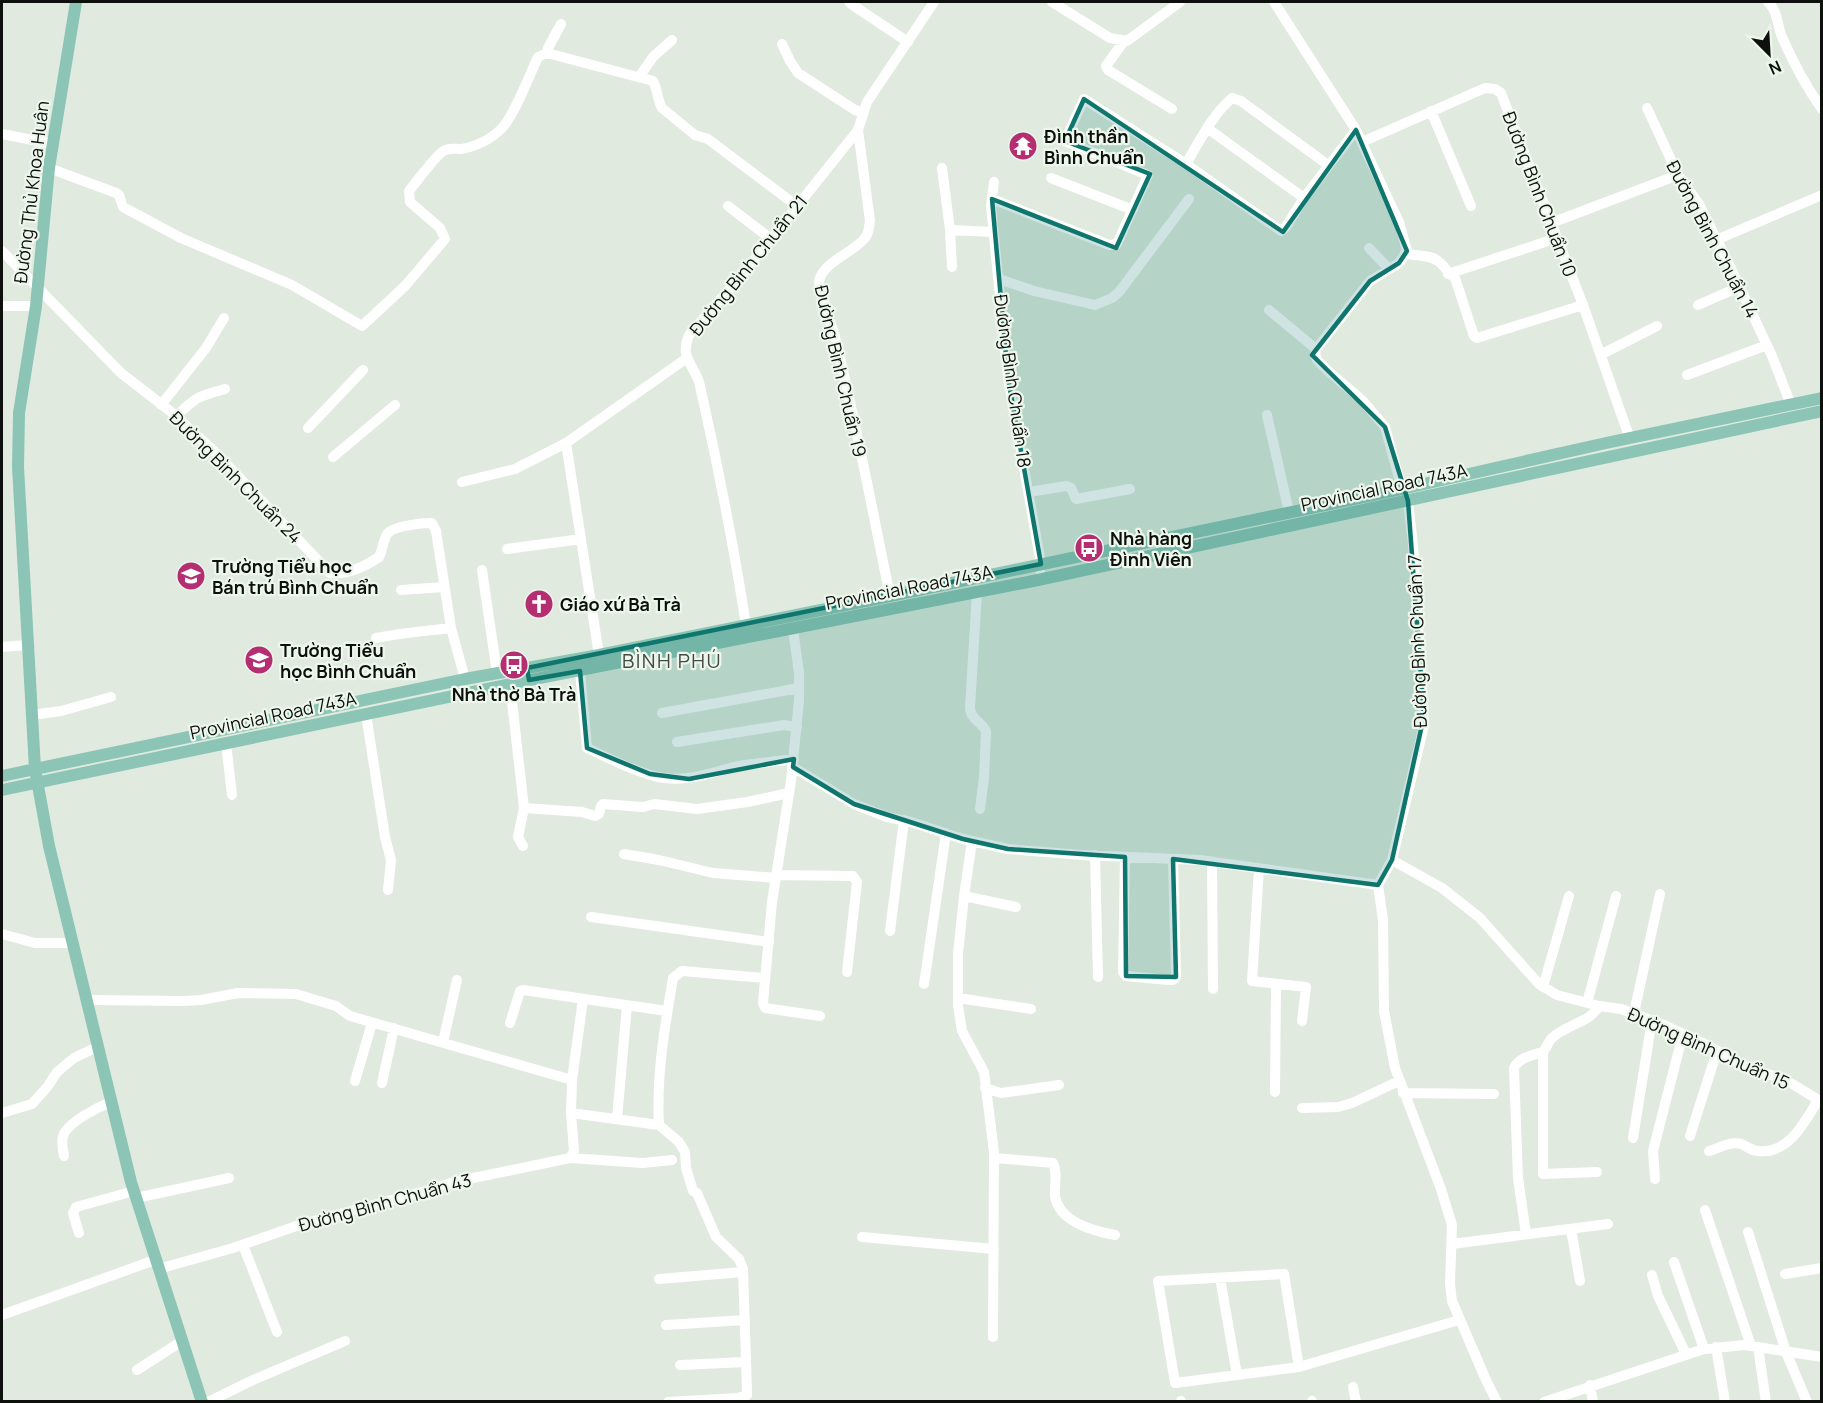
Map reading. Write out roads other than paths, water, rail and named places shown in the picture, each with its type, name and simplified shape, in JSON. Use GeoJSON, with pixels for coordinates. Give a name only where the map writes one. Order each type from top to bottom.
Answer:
{"type":"FeatureCollection","features":[{"type":"Feature","properties":{"kind":"main road","name":"Đường Thủ Khoa Huân"},"geometry":{"type":"LineString","coordinates":[[76,2],[49,168],[36,306],[19,413],[18,466],[36,783],[72,943],[135,1194],[201,1401]]}},
{"type":"Feature","properties":{"kind":"main road","name":"Provincial Road 743A"},"geometry":{"type":"LineString","coordinates":[[2,790],[510,684],[528,674],[599,655],[1402,489],[1821,398]]}},
{"type":"Feature","properties":{"kind":"main road","name":"Provincial Road 743A"},"geometry":{"type":"LineString","coordinates":[[2,776],[465,679],[497,673],[580,671],[1038,580],[1821,411]]}},
{"type":"Feature","properties":{"kind":"main road"},"geometry":{"type":"LineString","coordinates":[[1606,443],[1608,458]]}},
{"type":"Feature","properties":{"kind":"main road"},"geometry":{"type":"LineString","coordinates":[[1402,489],[1408,501]]}},
{"type":"Feature","properties":{"kind":"street"},"geometry":{"type":"LineString","coordinates":[[849,2],[908,42]]}},
{"type":"Feature","properties":{"kind":"street"},"geometry":{"type":"LineString","coordinates":[[858,130],[867,102],[934,2]]}},
{"type":"Feature","properties":{"kind":"street"},"geometry":{"type":"LineString","coordinates":[[1052,2],[1110,38],[1127,41],[1180,2]]}},
{"type":"Feature","properties":{"kind":"street"},"geometry":{"type":"LineString","coordinates":[[1274,2],[1356,130],[1399,222],[1407,251],[1399,263],[1370,281],[1316,349],[1315,354],[1317,360],[1362,400],[1384,427],[1402,489]]}},
{"type":"Feature","properties":{"kind":"street"},"geometry":{"type":"LineString","coordinates":[[1768,2],[1776,15],[1781,34],[1821,110]]}},
{"type":"Feature","properties":{"kind":"street"},"geometry":{"type":"LineString","coordinates":[[547,53],[561,24]]}},
{"type":"Feature","properties":{"kind":"street"},"geometry":{"type":"LineString","coordinates":[[639,77],[652,57],[672,40]]}},
{"type":"Feature","properties":{"kind":"street"},"geometry":{"type":"LineString","coordinates":[[1124,40],[1106,66],[1108,70],[1172,109]]}},
{"type":"Feature","properties":{"kind":"street"},"geometry":{"type":"LineString","coordinates":[[782,45],[798,73],[863,113]]}},
{"type":"Feature","properties":{"kind":"street"},"geometry":{"type":"LineString","coordinates":[[49,168],[116,193],[123,207],[181,238],[292,285],[362,326],[405,286],[445,239],[440,228],[410,202],[409,191],[442,151],[451,148],[461,149],[478,143],[500,130],[508,121],[538,57],[547,53],[652,81],[657,88],[662,108],[695,135],[708,139],[797,206]]}},
{"type":"Feature","properties":{"kind":"street","name":"Đường Bình Chuẩn 10"},"geometry":{"type":"LineString","coordinates":[[1362,142],[1485,88],[1495,89],[1501,93],[1602,354],[1630,439]]}},
{"type":"Feature","properties":{"kind":"street"},"geometry":{"type":"LineString","coordinates":[[1186,164],[1207,128],[1232,98],[1241,101],[1328,165]]}},
{"type":"Feature","properties":{"kind":"street"},"geometry":{"type":"LineString","coordinates":[[992,199],[1109,245],[1117,244],[1148,174],[1065,141],[1084,99],[1186,164],[1281,231],[1356,130]]}},
{"type":"Feature","properties":{"kind":"street","name":"Đường Bình Chuẩn 14"},"geometry":{"type":"LineString","coordinates":[[1647,108],[1678,175],[1698,204],[1739,287],[1767,345],[1791,405]]}},
{"type":"Feature","properties":{"kind":"street"},"geometry":{"type":"LineString","coordinates":[[1431,111],[1471,206]]}},
{"type":"Feature","properties":{"kind":"street"},"geometry":{"type":"LineString","coordinates":[[1207,128],[1304,198]]}},
{"type":"Feature","properties":{"kind":"street","name":"Đường Bình Chuẩn 21"},"geometry":{"type":"LineString","coordinates":[[746,625],[710,430],[698,379],[687,358],[685,345],[689,335],[771,239],[858,130]]}},
{"type":"Feature","properties":{"kind":"street","name":"Đường Bình Chuẩn 19"},"geometry":{"type":"LineString","coordinates":[[858,130],[870,221],[869,231],[858,244],[826,268],[819,281],[819,288],[845,380],[890,596]]}},
{"type":"Feature","properties":{"kind":"street"},"geometry":{"type":"LineString","coordinates":[[2,134],[53,144]]}},
{"type":"Feature","properties":{"kind":"street"},"geometry":{"type":"LineString","coordinates":[[942,168],[952,267]]}},
{"type":"Feature","properties":{"kind":"street"},"geometry":{"type":"LineString","coordinates":[[1551,222],[1678,175]]}},
{"type":"Feature","properties":{"kind":"street"},"geometry":{"type":"LineString","coordinates":[[1051,178],[1133,210]]}},
{"type":"Feature","properties":{"kind":"street","name":"Đường Bình Chuẩn 18"},"geometry":{"type":"LineString","coordinates":[[994,182],[993,232],[1008,378],[1041,564],[1038,580]]}},
{"type":"Feature","properties":{"kind":"street"},"geometry":{"type":"LineString","coordinates":[[1716,240],[1821,195]]}},
{"type":"Feature","properties":{"kind":"street"},"geometry":{"type":"LineString","coordinates":[[999,279],[1034,291],[1095,304],[1105,301],[1119,292],[1189,199]]}},
{"type":"Feature","properties":{"kind":"street"},"geometry":{"type":"LineString","coordinates":[[728,206],[771,239]]}},
{"type":"Feature","properties":{"kind":"street"},"geometry":{"type":"LineString","coordinates":[[950,230],[993,232]]}},
{"type":"Feature","properties":{"kind":"street"},"geometry":{"type":"LineString","coordinates":[[1448,274],[1557,238]]}},
{"type":"Feature","properties":{"kind":"street"},"geometry":{"type":"LineString","coordinates":[[1369,249],[1389,269]]}},
{"type":"Feature","properties":{"kind":"street","name":"Đường Bình Chuẩn 24"},"geometry":{"type":"LineString","coordinates":[[2,252],[121,374],[176,417],[223,460],[330,573],[341,574],[356,570],[379,557],[386,536],[391,530],[432,524],[452,628],[465,679]]}},
{"type":"Feature","properties":{"kind":"street"},"geometry":{"type":"LineString","coordinates":[[1405,253],[1437,260],[1448,274],[1455,278],[1474,336],[1477,338],[1583,304]]}},
{"type":"Feature","properties":{"kind":"street"},"geometry":{"type":"LineString","coordinates":[[1698,305],[1739,287]]}},
{"type":"Feature","properties":{"kind":"street"},"geometry":{"type":"LineString","coordinates":[[2,306],[36,306]]}},
{"type":"Feature","properties":{"kind":"street"},"geometry":{"type":"LineString","coordinates":[[1269,310],[1316,349]]}},
{"type":"Feature","properties":{"kind":"street"},"geometry":{"type":"LineString","coordinates":[[161,405],[206,348],[224,318]]}},
{"type":"Feature","properties":{"kind":"street"},"geometry":{"type":"LineString","coordinates":[[1602,354],[1657,326]]}},
{"type":"Feature","properties":{"kind":"street"},"geometry":{"type":"LineString","coordinates":[[1687,375],[1767,345]]}},
{"type":"Feature","properties":{"kind":"street"},"geometry":{"type":"LineString","coordinates":[[462,482],[514,469],[566,443],[687,358]]}},
{"type":"Feature","properties":{"kind":"street"},"geometry":{"type":"LineString","coordinates":[[308,428],[363,370]]}},
{"type":"Feature","properties":{"kind":"street"},"geometry":{"type":"LineString","coordinates":[[176,417],[192,401],[225,389]]}},
{"type":"Feature","properties":{"kind":"street"},"geometry":{"type":"LineString","coordinates":[[333,457],[395,405]]}},
{"type":"Feature","properties":{"kind":"street"},"geometry":{"type":"LineString","coordinates":[[1267,415],[1289,512]]}},
{"type":"Feature","properties":{"kind":"street"},"geometry":{"type":"LineString","coordinates":[[566,443],[599,655]]}},
{"type":"Feature","properties":{"kind":"street"},"geometry":{"type":"LineString","coordinates":[[1029,492],[1066,486],[1071,488],[1076,499],[1130,489]]}},
{"type":"Feature","properties":{"kind":"street","name":"Đường Bình Chuẩn 17"},"geometry":{"type":"LineString","coordinates":[[1378,885],[1392,860],[1424,725],[1413,545],[1408,501]]}},
{"type":"Feature","properties":{"kind":"street"},"geometry":{"type":"LineString","coordinates":[[507,549],[581,539]]}},
{"type":"Feature","properties":{"kind":"street"},"geometry":{"type":"LineString","coordinates":[[482,570],[497,673]]}},
{"type":"Feature","properties":{"kind":"street"},"geometry":{"type":"LineString","coordinates":[[401,590],[444,586]]}},
{"type":"Feature","properties":{"kind":"street"},"geometry":{"type":"LineString","coordinates":[[977,592],[970,707],[973,718],[986,728],[980,809]]}},
{"type":"Feature","properties":{"kind":"street"},"geometry":{"type":"LineString","coordinates":[[376,638],[452,628]]}},
{"type":"Feature","properties":{"kind":"street"},"geometry":{"type":"LineString","coordinates":[[793,629],[800,673],[797,727],[776,877],[763,1003],[765,1008],[820,1016]]}},
{"type":"Feature","properties":{"kind":"street"},"geometry":{"type":"LineString","coordinates":[[2,647],[28,645]]}},
{"type":"Feature","properties":{"kind":"street"},"geometry":{"type":"LineString","coordinates":[[580,671],[587,748],[664,778],[689,779],[735,767],[793,763],[854,804],[887,817],[1008,849],[1212,862],[1378,885],[1383,920],[1384,1011],[1395,1068],[1447,1204],[1452,1225],[1450,1284],[1452,1301],[1485,1380],[1497,1401]]}},
{"type":"Feature","properties":{"kind":"street"},"geometry":{"type":"LineString","coordinates":[[510,684],[524,808],[518,837],[523,846]]}},
{"type":"Feature","properties":{"kind":"street"},"geometry":{"type":"LineString","coordinates":[[662,713],[799,688]]}},
{"type":"Feature","properties":{"kind":"street"},"geometry":{"type":"LineString","coordinates":[[32,715],[61,711],[111,697]]}},
{"type":"Feature","properties":{"kind":"street"},"geometry":{"type":"LineString","coordinates":[[366,714],[385,837],[391,860],[388,890]]}},
{"type":"Feature","properties":{"kind":"street"},"geometry":{"type":"LineString","coordinates":[[677,742],[784,725],[797,727]]}},
{"type":"Feature","properties":{"kind":"street"},"geometry":{"type":"LineString","coordinates":[[226,743],[231,795]]}},
{"type":"Feature","properties":{"kind":"street"},"geometry":{"type":"LineString","coordinates":[[524,808],[598,815],[603,804],[643,807],[654,804],[697,808],[789,794]]}},
{"type":"Feature","properties":{"kind":"street"},"geometry":{"type":"LineString","coordinates":[[890,931],[904,820]]}},
{"type":"Feature","properties":{"kind":"street"},"geometry":{"type":"LineString","coordinates":[[924,984],[946,833]]}},
{"type":"Feature","properties":{"kind":"street"},"geometry":{"type":"LineString","coordinates":[[972,841],[958,954],[958,998],[962,1031],[984,1072],[995,1158],[993,1337]]}},
{"type":"Feature","properties":{"kind":"street"},"geometry":{"type":"LineString","coordinates":[[624,854],[713,873],[776,877],[853,876],[857,882],[847,972]]}},
{"type":"Feature","properties":{"kind":"street"},"geometry":{"type":"LineString","coordinates":[[1095,855],[1098,978]]}},
{"type":"Feature","properties":{"kind":"street"},"geometry":{"type":"LineString","coordinates":[[1125,857],[1125,976],[1168,981],[1176,977],[1173,859]]}},
{"type":"Feature","properties":{"kind":"street","name":"Đường Bình Chuẩn 15"},"geometry":{"type":"LineString","coordinates":[[1392,860],[1442,888],[1480,918],[1543,987],[1557,995],[1634,1012],[1683,1034],[1748,1068],[1784,1079],[1820,1101]]}},
{"type":"Feature","properties":{"kind":"street"},"geometry":{"type":"LineString","coordinates":[[1212,862],[1213,989]]}},
{"type":"Feature","properties":{"kind":"street"},"geometry":{"type":"LineString","coordinates":[[1259,868],[1252,981],[1306,987],[1302,1021]]}},
{"type":"Feature","properties":{"kind":"street"},"geometry":{"type":"LineString","coordinates":[[1634,1012],[1660,894]]}},
{"type":"Feature","properties":{"kind":"street"},"geometry":{"type":"LineString","coordinates":[[964,896],[1016,907]]}},
{"type":"Feature","properties":{"kind":"street"},"geometry":{"type":"LineString","coordinates":[[1543,987],[1569,896]]}},
{"type":"Feature","properties":{"kind":"street"},"geometry":{"type":"LineString","coordinates":[[1587,1003],[1616,896]]}},
{"type":"Feature","properties":{"kind":"street"},"geometry":{"type":"LineString","coordinates":[[591,916],[769,942]]}},
{"type":"Feature","properties":{"kind":"street"},"geometry":{"type":"LineString","coordinates":[[2,934],[35,943],[72,943]]}},
{"type":"Feature","properties":{"kind":"street"},"geometry":{"type":"LineString","coordinates":[[659,1125],[660,1081],[667,1011],[673,978],[682,971],[765,978]]}},
{"type":"Feature","properties":{"kind":"street"},"geometry":{"type":"LineString","coordinates":[[443,1042],[457,980]]}},
{"type":"Feature","properties":{"kind":"street"},"geometry":{"type":"LineString","coordinates":[[1275,1092],[1276,984]]}},
{"type":"Feature","properties":{"kind":"street"},"geometry":{"type":"LineString","coordinates":[[510,1023],[520,991],[524,990],[667,1011]]}},
{"type":"Feature","properties":{"kind":"street"},"geometry":{"type":"LineString","coordinates":[[87,1000],[192,1001],[238,993],[296,994],[336,1006],[350,1016],[372,1023],[572,1080]]}},
{"type":"Feature","properties":{"kind":"street"},"geometry":{"type":"LineString","coordinates":[[958,998],[1031,1009]]}},
{"type":"Feature","properties":{"kind":"street"},"geometry":{"type":"LineString","coordinates":[[570,1158],[574,1151],[571,1113],[572,1080],[583,999]]}},
{"type":"Feature","properties":{"kind":"street"},"geometry":{"type":"LineString","coordinates":[[617,1119],[627,1005]]}},
{"type":"Feature","properties":{"kind":"street"},"geometry":{"type":"LineString","coordinates":[[1597,1172],[1544,1174],[1543,1052],[1550,1040],[1595,1014],[1599,1006]]}},
{"type":"Feature","properties":{"kind":"street"},"geometry":{"type":"LineString","coordinates":[[1633,1138],[1652,1020]]}},
{"type":"Feature","properties":{"kind":"street"},"geometry":{"type":"LineString","coordinates":[[355,1081],[372,1023]]}},
{"type":"Feature","properties":{"kind":"street"},"geometry":{"type":"LineString","coordinates":[[382,1083],[394,1028]]}},
{"type":"Feature","properties":{"kind":"street"},"geometry":{"type":"LineString","coordinates":[[1655,1179],[1653,1151],[1683,1034]]}},
{"type":"Feature","properties":{"kind":"street"},"geometry":{"type":"LineString","coordinates":[[2,1113],[32,1104],[57,1072],[74,1058],[98,1047]]}},
{"type":"Feature","properties":{"kind":"street"},"geometry":{"type":"LineString","coordinates":[[1690,1136],[1717,1051]]}},
{"type":"Feature","properties":{"kind":"street"},"geometry":{"type":"LineString","coordinates":[[1526,1234],[1518,1178],[1514,1068],[1516,1063],[1522,1059],[1543,1052]]}},
{"type":"Feature","properties":{"kind":"street"},"geometry":{"type":"LineString","coordinates":[[1302,1108],[1338,1107],[1352,1103],[1399,1081]]}},
{"type":"Feature","properties":{"kind":"street"},"geometry":{"type":"LineString","coordinates":[[985,1088],[1001,1092],[1059,1085]]}},
{"type":"Feature","properties":{"kind":"street"},"geometry":{"type":"LineString","coordinates":[[1403,1093],[1494,1094]]}},
{"type":"Feature","properties":{"kind":"street"},"geometry":{"type":"LineString","coordinates":[[1709,1151],[1726,1145],[1740,1144],[1761,1152],[1776,1148],[1790,1140],[1800,1130],[1820,1101]]}},
{"type":"Feature","properties":{"kind":"street"},"geometry":{"type":"LineString","coordinates":[[64,1156],[62,1139],[66,1130],[95,1108],[111,1102]]}},
{"type":"Feature","properties":{"kind":"street"},"geometry":{"type":"LineString","coordinates":[[571,1113],[659,1125],[679,1142],[685,1152],[686,1168],[693,1191],[697,1193],[716,1237],[739,1259],[743,1272],[747,1395],[743,1399],[668,1401]]}},
{"type":"Feature","properties":{"kind":"street","name":"Đường Bình Chuẩn 43"},"geometry":{"type":"LineString","coordinates":[[2,1315],[157,1264],[243,1245],[299,1225],[454,1182],[570,1158],[642,1163],[672,1160]]}},
{"type":"Feature","properties":{"kind":"street"},"geometry":{"type":"LineString","coordinates":[[995,1158],[1053,1163],[1055,1198],[1062,1213],[1096,1232],[1115,1235]]}},
{"type":"Feature","properties":{"kind":"street"},"geometry":{"type":"LineString","coordinates":[[79,1233],[74,1213],[76,1207],[229,1178]]}},
{"type":"Feature","properties":{"kind":"street"},"geometry":{"type":"LineString","coordinates":[[1704,1210],[1754,1346],[1766,1401]]}},
{"type":"Feature","properties":{"kind":"street"},"geometry":{"type":"LineString","coordinates":[[1452,1244],[1608,1224]]}},
{"type":"Feature","properties":{"kind":"street"},"geometry":{"type":"LineString","coordinates":[[1572,1229],[1580,1281]]}},
{"type":"Feature","properties":{"kind":"street"},"geometry":{"type":"LineString","coordinates":[[1748,1232],[1786,1352],[1807,1401]]}},
{"type":"Feature","properties":{"kind":"street"},"geometry":{"type":"LineString","coordinates":[[862,1236],[994,1249]]}},
{"type":"Feature","properties":{"kind":"street"},"geometry":{"type":"LineString","coordinates":[[243,1245],[277,1332]]}},
{"type":"Feature","properties":{"kind":"street"},"geometry":{"type":"LineString","coordinates":[[1674,1262],[1704,1348]]}},
{"type":"Feature","properties":{"kind":"street"},"geometry":{"type":"LineString","coordinates":[[1785,1274],[1821,1268]]}},
{"type":"Feature","properties":{"kind":"street"},"geometry":{"type":"LineString","coordinates":[[659,1280],[743,1272]]}},
{"type":"Feature","properties":{"kind":"street"},"geometry":{"type":"LineString","coordinates":[[1299,1367],[1284,1274],[1158,1281],[1175,1383],[1299,1367],[1459,1320]]}},
{"type":"Feature","properties":{"kind":"street"},"geometry":{"type":"LineString","coordinates":[[1652,1275],[1658,1296],[1686,1354]]}},
{"type":"Feature","properties":{"kind":"street"},"geometry":{"type":"LineString","coordinates":[[1220,1278],[1237,1375]]}},
{"type":"Feature","properties":{"kind":"street"},"geometry":{"type":"LineString","coordinates":[[666,1325],[745,1320]]}},
{"type":"Feature","properties":{"kind":"street"},"geometry":{"type":"LineString","coordinates":[[137,1370],[182,1341]]}},
{"type":"Feature","properties":{"kind":"street"},"geometry":{"type":"LineString","coordinates":[[208,1401],[345,1341]]}},
{"type":"Feature","properties":{"kind":"street"},"geometry":{"type":"LineString","coordinates":[[1544,1401],[1704,1348],[1745,1345],[1821,1357]]}},
{"type":"Feature","properties":{"kind":"street"},"geometry":{"type":"LineString","coordinates":[[1716,1347],[1725,1401]]}},
{"type":"Feature","properties":{"kind":"street"},"geometry":{"type":"LineString","coordinates":[[680,1365],[746,1362]]}},
{"type":"Feature","properties":{"kind":"street"},"geometry":{"type":"LineString","coordinates":[[1590,1385],[1593,1401]]}},
{"type":"Feature","properties":{"kind":"street"},"geometry":{"type":"LineString","coordinates":[[1353,1387],[1356,1401]]}},
{"type":"Feature","properties":{"kind":"place","name":"Đình thần Bình Chuẩn"},"geometry":{"type":"Point","coordinates":[1023,146]}},
{"type":"Feature","properties":{"kind":"place","name":"Nhà hàng Đình Viên"},"geometry":{"type":"Point","coordinates":[1089,548]}},
{"type":"Feature","properties":{"kind":"place","name":"Trường Tiểu học Bán trú Bình Chuẩn"},"geometry":{"type":"Point","coordinates":[191,576]}},
{"type":"Feature","properties":{"kind":"place","name":"Giáo xứ Bà Trà"},"geometry":{"type":"Point","coordinates":[539,604]}},
{"type":"Feature","properties":{"kind":"place","name":"Trường Tiểu học Bình Chuẩn"},"geometry":{"type":"Point","coordinates":[259,660]}},
{"type":"Feature","properties":{"kind":"place","name":"Nhà thờ Bà Trà"},"geometry":{"type":"Point","coordinates":[514,665]}},
{"type":"Feature","properties":{"kind":"district","name":"BÌNH PHÚ"},"geometry":{"type":"Point","coordinates":[672,660]}}]}
